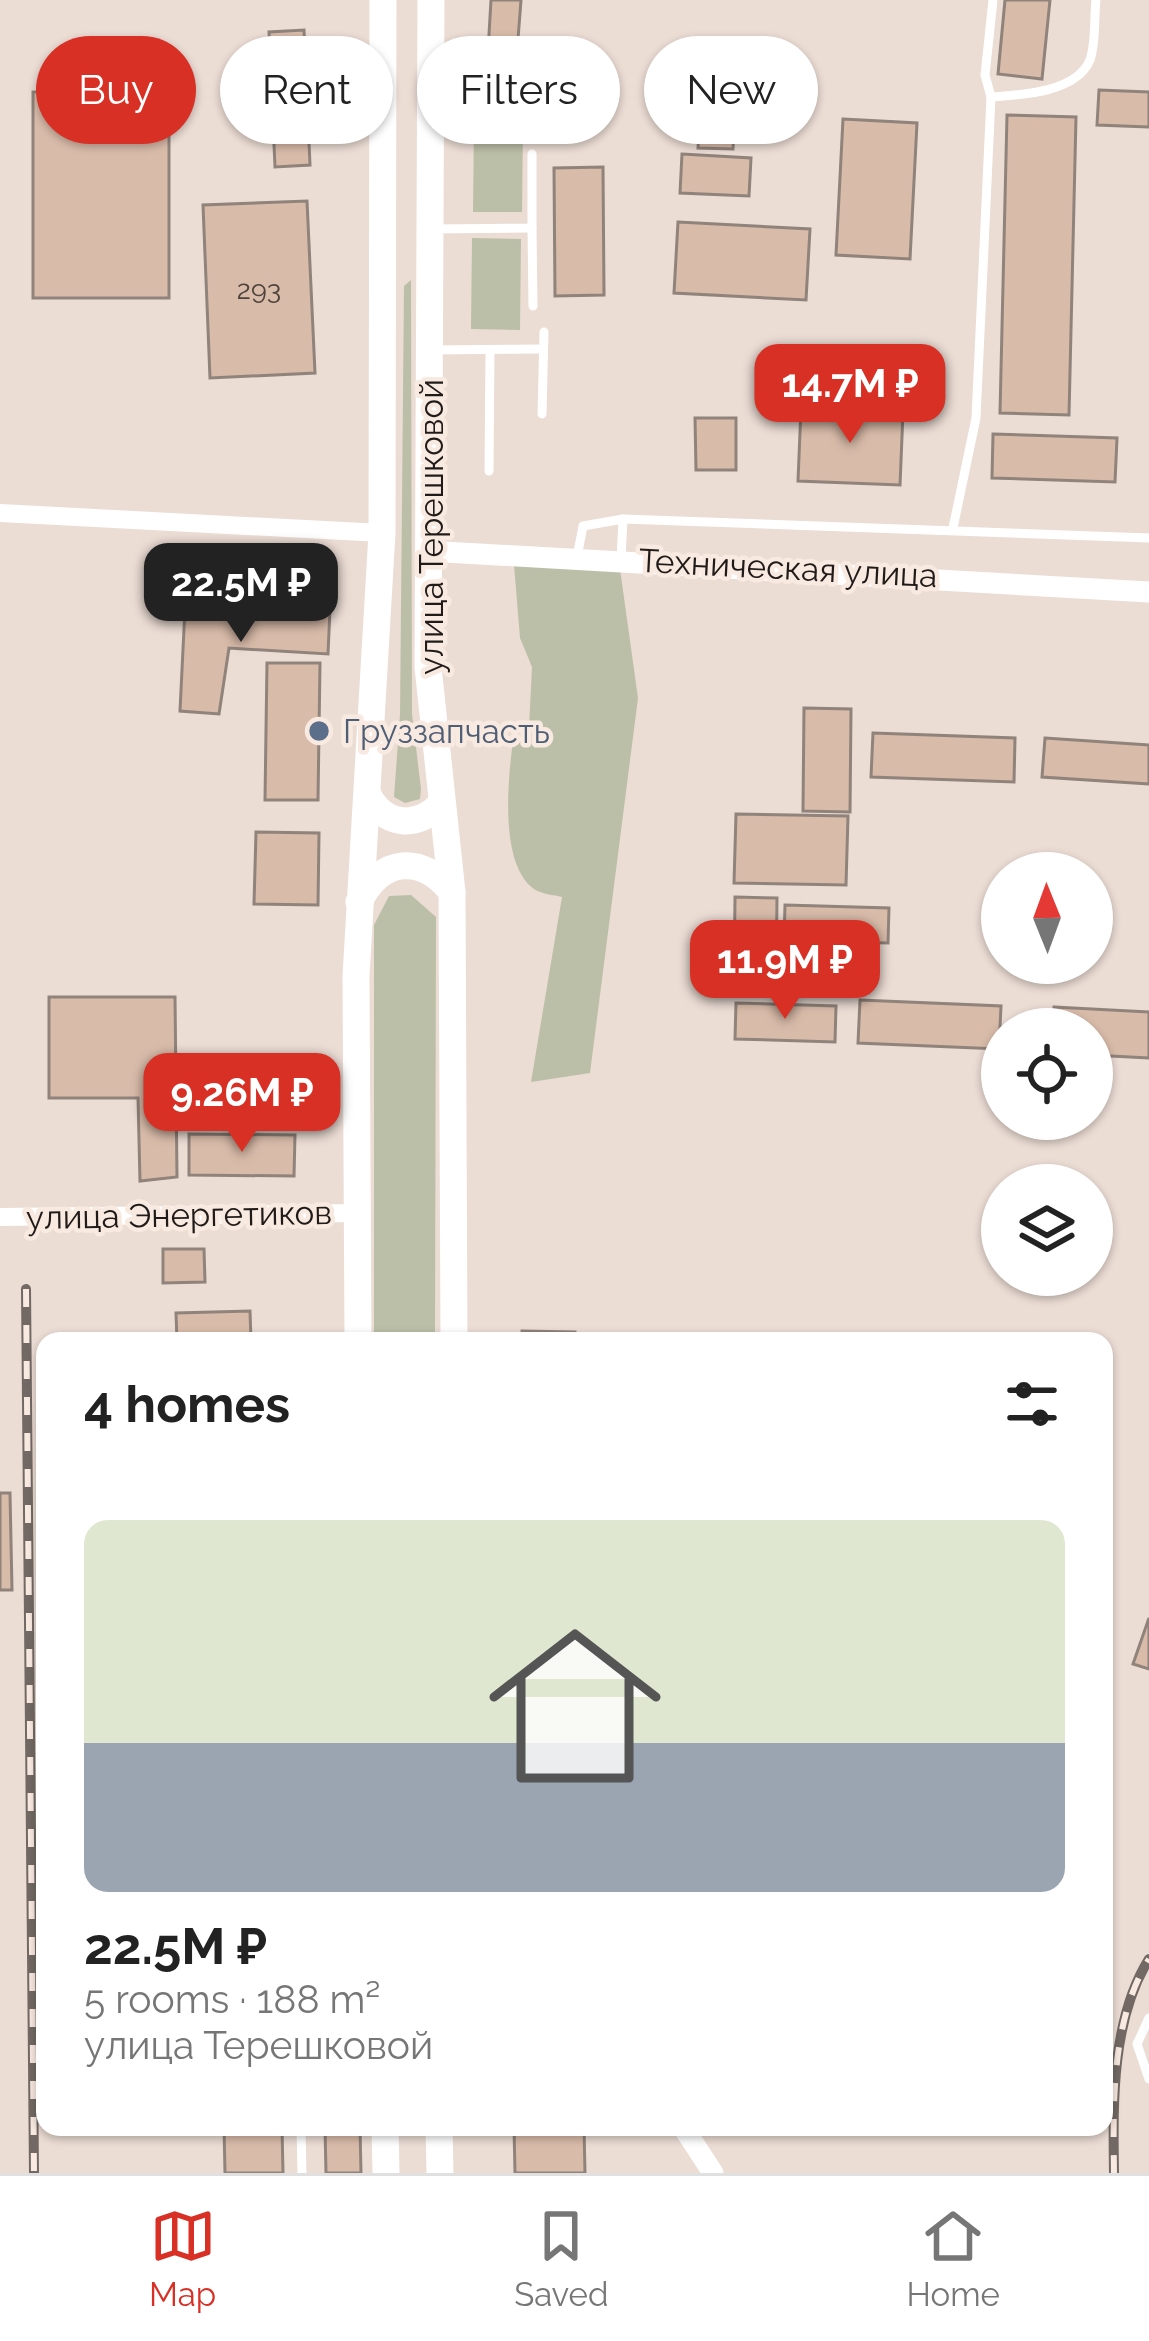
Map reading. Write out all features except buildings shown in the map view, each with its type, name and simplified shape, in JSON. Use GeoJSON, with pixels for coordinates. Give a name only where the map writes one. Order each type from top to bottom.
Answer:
{"type":"FeatureCollection","features":[{"type":"Feature","properties":{"kind":"main road","name":"улица Терешковой"},"geometry":{"type":"LineString","coordinates":[[358,1332],[359,902],[382,533],[383,0]]}},
{"type":"Feature","properties":{"kind":"main road","name":"улица Терешковой"},"geometry":{"type":"LineString","coordinates":[[431,0],[431,36]]}},
{"type":"Feature","properties":{"kind":"main road","name":"улица Терешковой"},"geometry":{"type":"LineString","coordinates":[[431,144],[428,667],[452,892],[454,1332]]}},
{"type":"Feature","properties":{"kind":"main road"},"geometry":{"type":"LineString","coordinates":[[383,278],[410,265],[432,278]]}},
{"type":"Feature","properties":{"kind":"main road"},"geometry":{"type":"LineString","coordinates":[[368,795],[385,817],[400,821],[431,815],[442,802]]}},
{"type":"Feature","properties":{"kind":"main road"},"geometry":{"type":"LineString","coordinates":[[359,902],[379,873],[409,864],[425,866],[452,892]]}},
{"type":"Feature","properties":{"kind":"main road"},"geometry":{"type":"LineString","coordinates":[[385,2136],[386,2173]]}},
{"type":"Feature","properties":{"kind":"main road"},"geometry":{"type":"LineString","coordinates":[[439,2136],[440,2173]]}},
{"type":"Feature","properties":{"kind":"street"},"geometry":{"type":"LineString","coordinates":[[0,513],[382,533]]}},
{"type":"Feature","properties":{"kind":"street","name":"Техническая улица"},"geometry":{"type":"LineString","coordinates":[[428,551],[1149,592]]}},
{"type":"Feature","properties":{"kind":"street","name":"улица Энергетиков"},"geometry":{"type":"LineString","coordinates":[[0,1217],[358,1213]]}},
{"type":"Feature","properties":{"kind":"street"},"geometry":{"type":"LineString","coordinates":[[689,2136],[713,2173]]}},
{"type":"Feature","properties":{"kind":"lane"},"geometry":{"type":"LineString","coordinates":[[953,528],[976,418],[991,97],[985,75],[993,0]]}},
{"type":"Feature","properties":{"kind":"lane"},"geometry":{"type":"LineString","coordinates":[[991,97],[1038,93],[1075,76],[1089,62],[1096,0]]}},
{"type":"Feature","properties":{"kind":"lane"},"geometry":{"type":"LineString","coordinates":[[532,154],[533,306]]}},
{"type":"Feature","properties":{"kind":"lane"},"geometry":{"type":"LineString","coordinates":[[432,229],[532,228]]}},
{"type":"Feature","properties":{"kind":"lane"},"geometry":{"type":"LineString","coordinates":[[542,415],[544,332]]}},
{"type":"Feature","properties":{"kind":"lane"},"geometry":{"type":"LineString","coordinates":[[431,350],[543,349]]}},
{"type":"Feature","properties":{"kind":"lane"},"geometry":{"type":"LineString","coordinates":[[489,472],[490,350]]}},
{"type":"Feature","properties":{"kind":"lane"},"geometry":{"type":"LineString","coordinates":[[621,559],[623,519]]}},
{"type":"Feature","properties":{"kind":"lane"},"geometry":{"type":"LineString","coordinates":[[577,557],[583,526],[623,519],[1149,538]]}},
{"type":"Feature","properties":{"kind":"lane"},"geometry":{"type":"LineString","coordinates":[[1149,2018],[1137,2044],[1149,2079]]}},
{"type":"Feature","properties":{"kind":"lane"},"geometry":{"type":"LineString","coordinates":[[301,2136],[302,2173]]}},
{"type":"Feature","properties":{"kind":"green space"},"geometry":{"type":"Polygon","coordinates":[[[474,144],[523,144],[522,212],[473,212],[474,144]]]}},
{"type":"Feature","properties":{"kind":"green space"},"geometry":{"type":"Polygon","coordinates":[[[472,238],[521,239],[520,330],[471,329],[472,238]]]}},
{"type":"Feature","properties":{"kind":"green space"},"geometry":{"type":"Polygon","coordinates":[[[411,280],[412,714],[421,789],[420,799],[405,803],[394,797],[400,714],[404,286],[411,280]]]}},
{"type":"Feature","properties":{"kind":"green space"},"geometry":{"type":"Polygon","coordinates":[[[514,565],[620,569],[638,698],[590,1073],[531,1082],[562,897],[537,891],[523,877],[511,841],[508,798],[513,741],[529,727],[532,667],[520,638],[514,565]]]}},
{"type":"Feature","properties":{"kind":"green space"},"geometry":{"type":"Polygon","coordinates":[[[411,895],[436,917],[435,1332],[374,1332],[374,925],[389,896],[411,895]]]}},
{"type":"Feature","properties":{"kind":"railway"},"geometry":{"type":"LineString","coordinates":[[26,1289],[34,2173]]}},
{"type":"Feature","properties":{"kind":"railway"},"geometry":{"type":"LineString","coordinates":[[1114,2173],[1121,2035],[1127,2008],[1149,1959]]}},
{"type":"Feature","properties":{"kind":"place","name":"Груззапчасть"},"geometry":{"type":"Point","coordinates":[319,731]}}]}
